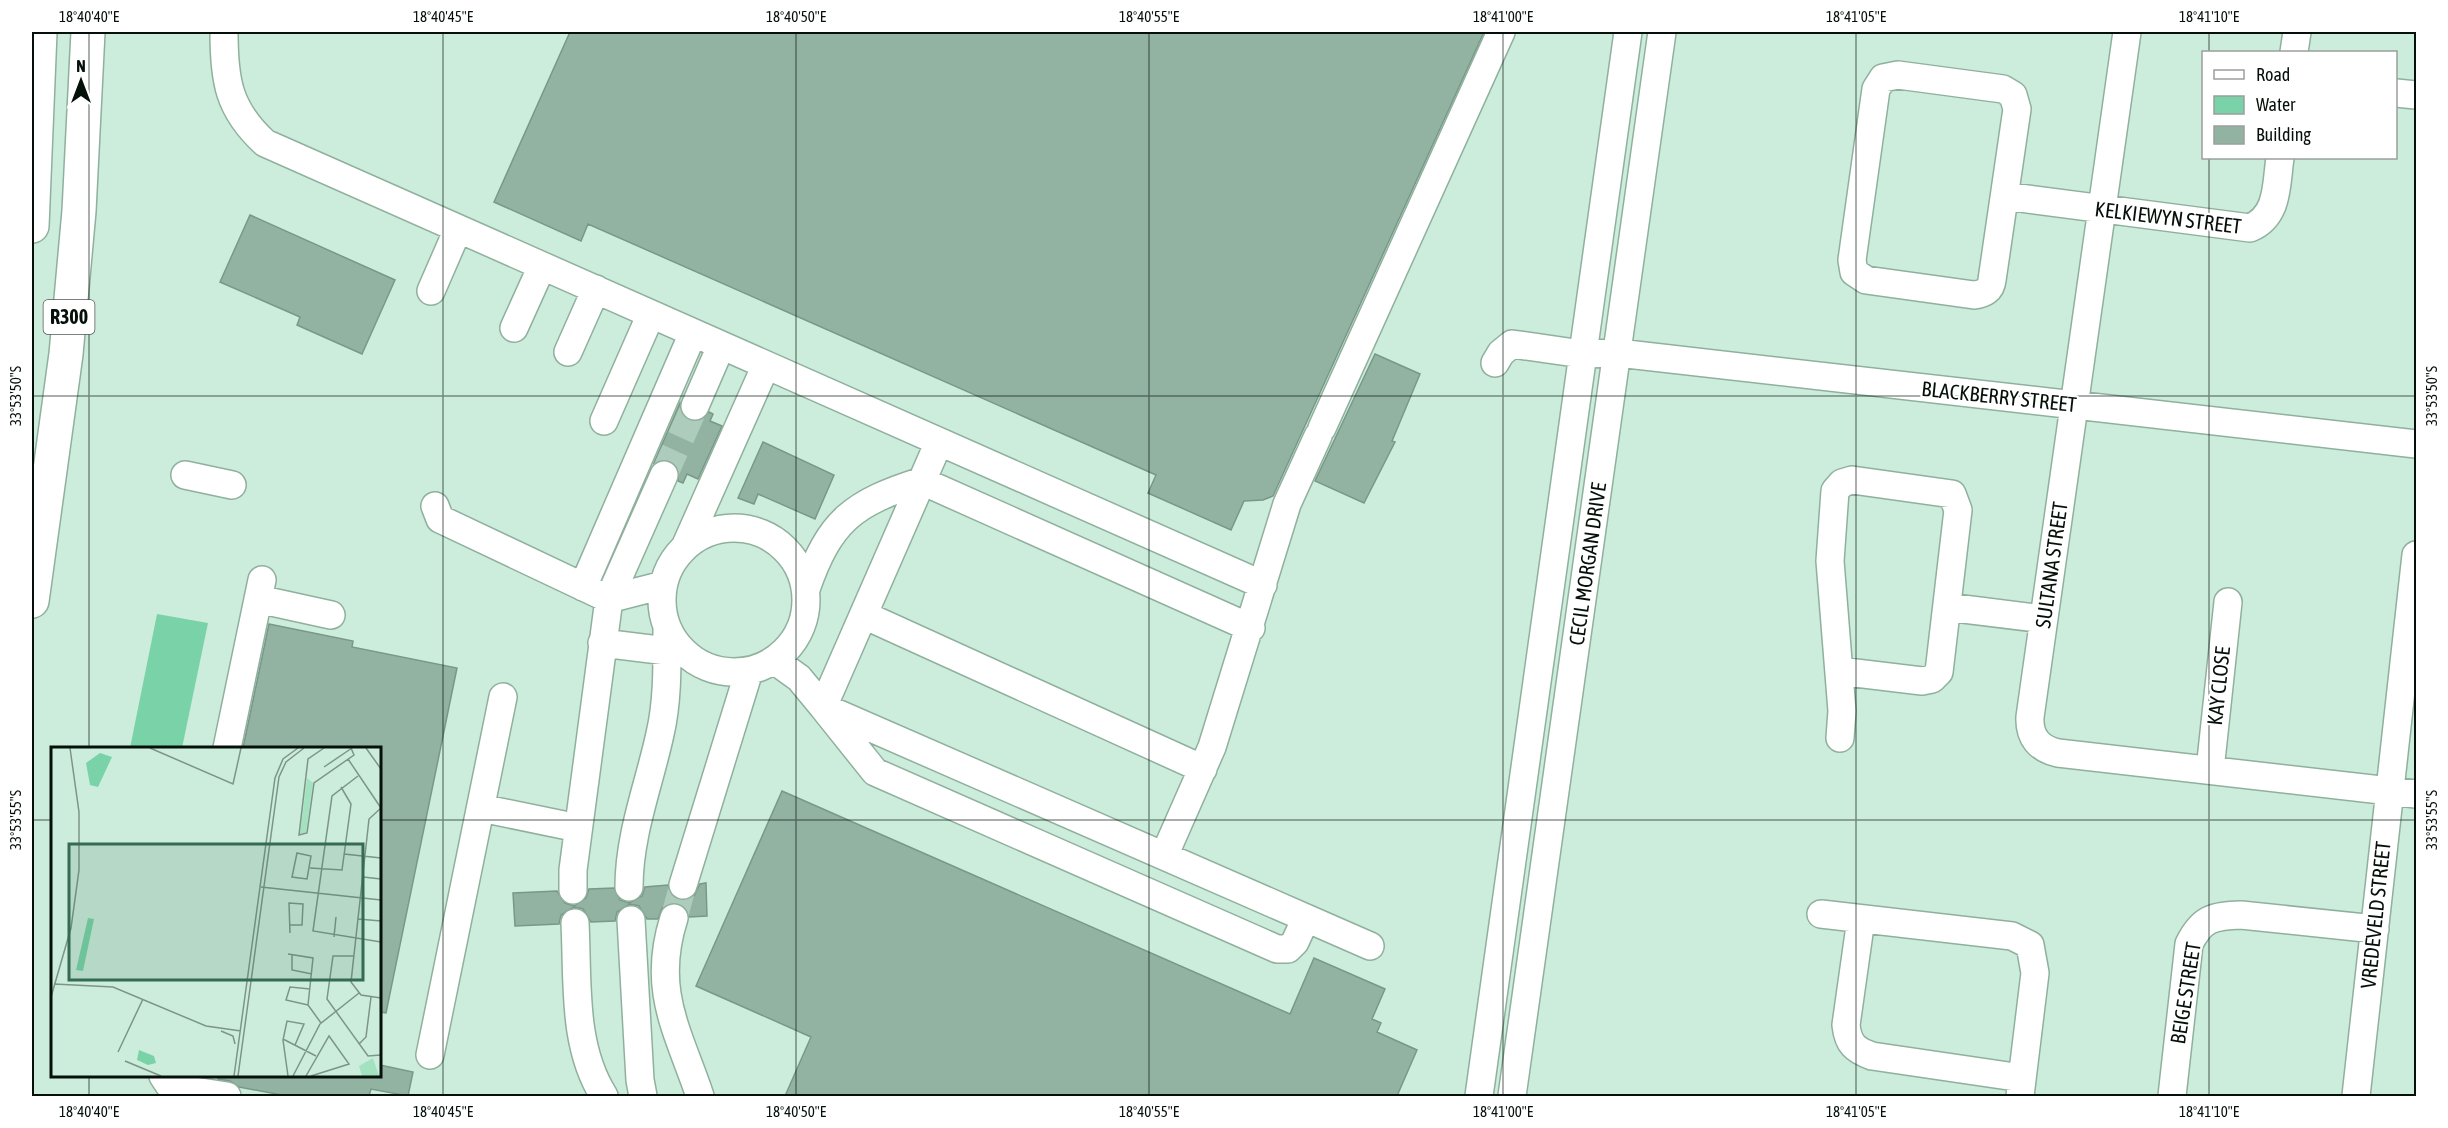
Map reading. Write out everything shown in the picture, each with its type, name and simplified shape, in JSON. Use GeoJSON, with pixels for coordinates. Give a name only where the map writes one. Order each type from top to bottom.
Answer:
{"type":"FeatureCollection","features":[{"type":"Feature","properties":{"kind":"highway"},"geometry":{"type":"LineString","coordinates":[[32,226],[40,32]]}},
{"type":"Feature","properties":{"kind":"highway","name":"R300"},"geometry":{"type":"LineString","coordinates":[[32,602],[67,342],[79,211],[88,32]]}},
{"type":"Feature","properties":{"kind":"street"},"geometry":{"type":"LineString","coordinates":[[224,32],[225,75],[231,98],[242,119],[265,143],[1263,585]]}},
{"type":"Feature","properties":{"kind":"street"},"geometry":{"type":"LineString","coordinates":[[1164,856],[1203,769],[1251,628],[1287,504],[1501,32]]}},
{"type":"Feature","properties":{"kind":"street","name":"CECIL MORGAN DRIVE"},"geometry":{"type":"LineString","coordinates":[[1479,1096],[1628,32]]}},
{"type":"Feature","properties":{"kind":"street","name":"CECIL MORGAN DRIVE"},"geometry":{"type":"LineString","coordinates":[[1512,1096],[1662,32]]}},
{"type":"Feature","properties":{"kind":"street","name":"SULTANA STREET"},"geometry":{"type":"LineString","coordinates":[[2127,32],[2030,725],[2035,740],[2041,747],[2058,753],[2416,794]]}},
{"type":"Feature","properties":{"kind":"street"},"geometry":{"type":"LineString","coordinates":[[2294,51],[2297,32]]}},
{"type":"Feature","properties":{"kind":"street"},"geometry":{"type":"LineString","coordinates":[[1888,75],[1898,75],[2003,89],[2013,95],[2017,109],[2005,196],[1991,286],[1984,293],[1974,295],[1866,280],[1859,277],[1854,272],[1851,260],[1876,89],[1880,81],[1888,75]]}},
{"type":"Feature","properties":{"kind":"street"},"geometry":{"type":"LineString","coordinates":[[2397,93],[2416,96]]}},
{"type":"Feature","properties":{"kind":"street","name":"KELKIEWYN STREET"},"geometry":{"type":"LineString","coordinates":[[2005,196],[2250,228],[2264,221],[2271,211],[2280,159]]}},
{"type":"Feature","properties":{"kind":"street"},"geometry":{"type":"LineString","coordinates":[[431,291],[458,229]]}},
{"type":"Feature","properties":{"kind":"street"},"geometry":{"type":"LineString","coordinates":[[514,328],[542,266]]}},
{"type":"Feature","properties":{"kind":"street"},"geometry":{"type":"LineString","coordinates":[[568,352],[596,289]]}},
{"type":"Feature","properties":{"kind":"street"},"geometry":{"type":"LineString","coordinates":[[604,421],[651,314]]}},
{"type":"Feature","properties":{"kind":"street"},"geometry":{"type":"LineString","coordinates":[[583,586],[693,333]]}},
{"type":"Feature","properties":{"kind":"street","name":"BLACKBERRY STREET"},"geometry":{"type":"LineString","coordinates":[[1495,363],[1501,352],[1512,344],[1582,354],[1618,353],[2416,444]]}},
{"type":"Feature","properties":{"kind":"street"},"geometry":{"type":"LineString","coordinates":[[694,406],[722,345]]}},
{"type":"Feature","properties":{"kind":"street"},"geometry":{"type":"LineString","coordinates":[[629,887],[631,854],[640,807],[660,733],[666,694],[667,639],[662,614],[663,585],[667,571],[685,547],[766,365]]}},
{"type":"Feature","properties":{"kind":"street"},"geometry":{"type":"LineString","coordinates":[[824,707],[939,442]]}},
{"type":"Feature","properties":{"kind":"street"},"geometry":{"type":"LineString","coordinates":[[573,890],[578,828],[609,599],[664,475]]}},
{"type":"Feature","properties":{"kind":"street"},"geometry":{"type":"LineString","coordinates":[[185,476],[232,485]]}},
{"type":"Feature","properties":{"kind":"street"},"geometry":{"type":"LineString","coordinates":[[1839,671],[1922,681],[1932,679],[1941,668],[1958,510],[1956,498],[1942,491],[1852,480],[1842,483],[1833,496],[1830,561],[1842,711],[1840,738]]}},
{"type":"Feature","properties":{"kind":"street"},"geometry":{"type":"LineString","coordinates":[[602,643],[667,639],[701,663],[729,672],[749,671],[774,660],[787,649],[803,621],[806,589],[820,550],[839,524],[863,505],[897,489],[922,481],[1251,628]]}},
{"type":"Feature","properties":{"kind":"street"},"geometry":{"type":"LineString","coordinates":[[435,506],[440,519],[609,599],[663,585]]}},
{"type":"Feature","properties":{"kind":"street"},"geometry":{"type":"LineString","coordinates":[[685,547],[701,536],[719,529],[739,528],[758,532],[775,541],[790,554],[800,570],[806,589]]}},
{"type":"Feature","properties":{"kind":"street","name":"VREDEVELD STREET"},"geometry":{"type":"LineString","coordinates":[[2356,1096],[2390,791],[2413,619],[2416,555]]}},
{"type":"Feature","properties":{"kind":"street"},"geometry":{"type":"LineString","coordinates":[[227,747],[260,589],[332,615]]}},
{"type":"Feature","properties":{"kind":"street","name":"KAY CLOSE"},"geometry":{"type":"LineString","coordinates":[[2210,770],[2228,602]]}},
{"type":"Feature","properties":{"kind":"street"},"geometry":{"type":"LineString","coordinates":[[1947,607],[2044,619]]}},
{"type":"Feature","properties":{"kind":"street"},"geometry":{"type":"LineString","coordinates":[[864,615],[1203,769]]}},
{"type":"Feature","properties":{"kind":"street"},"geometry":{"type":"LineString","coordinates":[[774,660],[799,678],[875,772],[1277,949],[1288,949],[1295,942],[1306,918]]}},
{"type":"Feature","properties":{"kind":"street"},"geometry":{"type":"LineString","coordinates":[[682,885],[749,671]]}},
{"type":"Feature","properties":{"kind":"street"},"geometry":{"type":"LineString","coordinates":[[430,1055],[503,697]]}},
{"type":"Feature","properties":{"kind":"street"},"geometry":{"type":"LineString","coordinates":[[824,707],[1370,946]]}},
{"type":"Feature","properties":{"kind":"street"},"geometry":{"type":"LineString","coordinates":[[481,808],[578,828]]}},
{"type":"Feature","properties":{"kind":"street"},"geometry":{"type":"LineString","coordinates":[[1821,914],[2012,936],[2030,945],[2035,973],[2021,1087],[1872,1056],[1856,1050],[1847,1039],[1846,1025],[1862,919]]}},
{"type":"Feature","properties":{"kind":"street","name":"BEIGE STREET"},"geometry":{"type":"LineString","coordinates":[[2172,1096],[2189,944],[2201,924],[2224,916],[2241,915],[2375,929]]}},
{"type":"Feature","properties":{"kind":"street"},"geometry":{"type":"LineString","coordinates":[[674,918],[666,948],[665,981],[674,1030],[700,1096]]}},
{"type":"Feature","properties":{"kind":"street"},"geometry":{"type":"LineString","coordinates":[[631,920],[640,1080],[644,1096]]}},
{"type":"Feature","properties":{"kind":"street"},"geometry":{"type":"LineString","coordinates":[[575,923],[583,1047],[590,1072],[604,1096]]}},
{"type":"Feature","properties":{"kind":"street"},"geometry":{"type":"LineString","coordinates":[[164,1077],[169,1085],[175,1088],[227,1096]]}},
{"type":"Feature","properties":{"kind":"water"},"geometry":{"type":"Polygon","coordinates":[[[157,614],[208,623],[182,747],[130,747],[157,614]]]}},
{"type":"Feature","properties":{"kind":"building"},"geometry":{"type":"Polygon","coordinates":[[[570,32],[1484,32],[1273,496],[1263,500],[1244,501],[1231,530],[1148,493],[1156,475],[588,224],[581,241],[494,202],[570,32]]]}},
{"type":"Feature","properties":{"kind":"building"},"geometry":{"type":"Polygon","coordinates":[[[250,215],[395,280],[362,354],[297,325],[300,317],[220,282],[250,215]]]}},
{"type":"Feature","properties":{"kind":"building"},"geometry":{"type":"Polygon","coordinates":[[[1375,354],[1420,374],[1392,441],[1395,442],[1364,503],[1315,481],[1375,354]]]}},
{"type":"Feature","properties":{"kind":"building"},"geometry":{"type":"Polygon","coordinates":[[[680,403],[682,415],[688,420],[697,422],[709,412],[713,414],[710,421],[722,426],[698,479],[687,474],[683,483],[678,481],[677,466],[671,461],[662,459],[654,463],[680,403]]]}},
{"type":"Feature","properties":{"kind":"building"},"geometry":{"type":"Polygon","coordinates":[[[763,442],[834,475],[815,519],[758,494],[754,504],[738,498],[763,442]]]}},
{"type":"Feature","properties":{"kind":"building"},"geometry":{"type":"Polygon","coordinates":[[[269,624],[353,641],[352,647],[457,668],[386,1013],[381,1012],[381,747],[243,747],[269,624]]]}},
{"type":"Feature","properties":{"kind":"building"},"geometry":{"type":"Polygon","coordinates":[[[782,791],[1290,1014],[1314,958],[1385,989],[1372,1019],[1381,1023],[1377,1032],[1417,1050],[1397,1096],[785,1096],[811,1037],[696,986],[782,791]]]}},
{"type":"Feature","properties":{"kind":"building"},"geometry":{"type":"Polygon","coordinates":[[[706,883],[707,916],[689,917],[684,906],[670,903],[662,908],[658,919],[647,919],[639,906],[630,904],[617,912],[615,921],[591,922],[583,909],[574,907],[561,915],[559,924],[515,926],[513,893],[557,891],[565,903],[574,906],[586,898],[589,889],[614,888],[620,900],[629,903],[642,896],[645,887],[668,885],[672,896],[686,900],[694,896],[700,884],[706,883]]]}},
{"type":"Feature","properties":{"kind":"building"},"geometry":{"type":"Polygon","coordinates":[[[381,1065],[413,1072],[408,1096],[371,1089],[369,1096],[287,1096],[239,1087],[230,1081],[218,1079],[218,1077],[381,1077],[381,1065]]]}},
{"type":"Feature","properties":{"kind":"tunnel"},"geometry":{"type":"LineString","coordinates":[[664,475],[695,406]]}},
{"type":"Feature","properties":{"kind":"tunnel"},"geometry":{"type":"LineString","coordinates":[[674,918],[683,885]]}}]}
